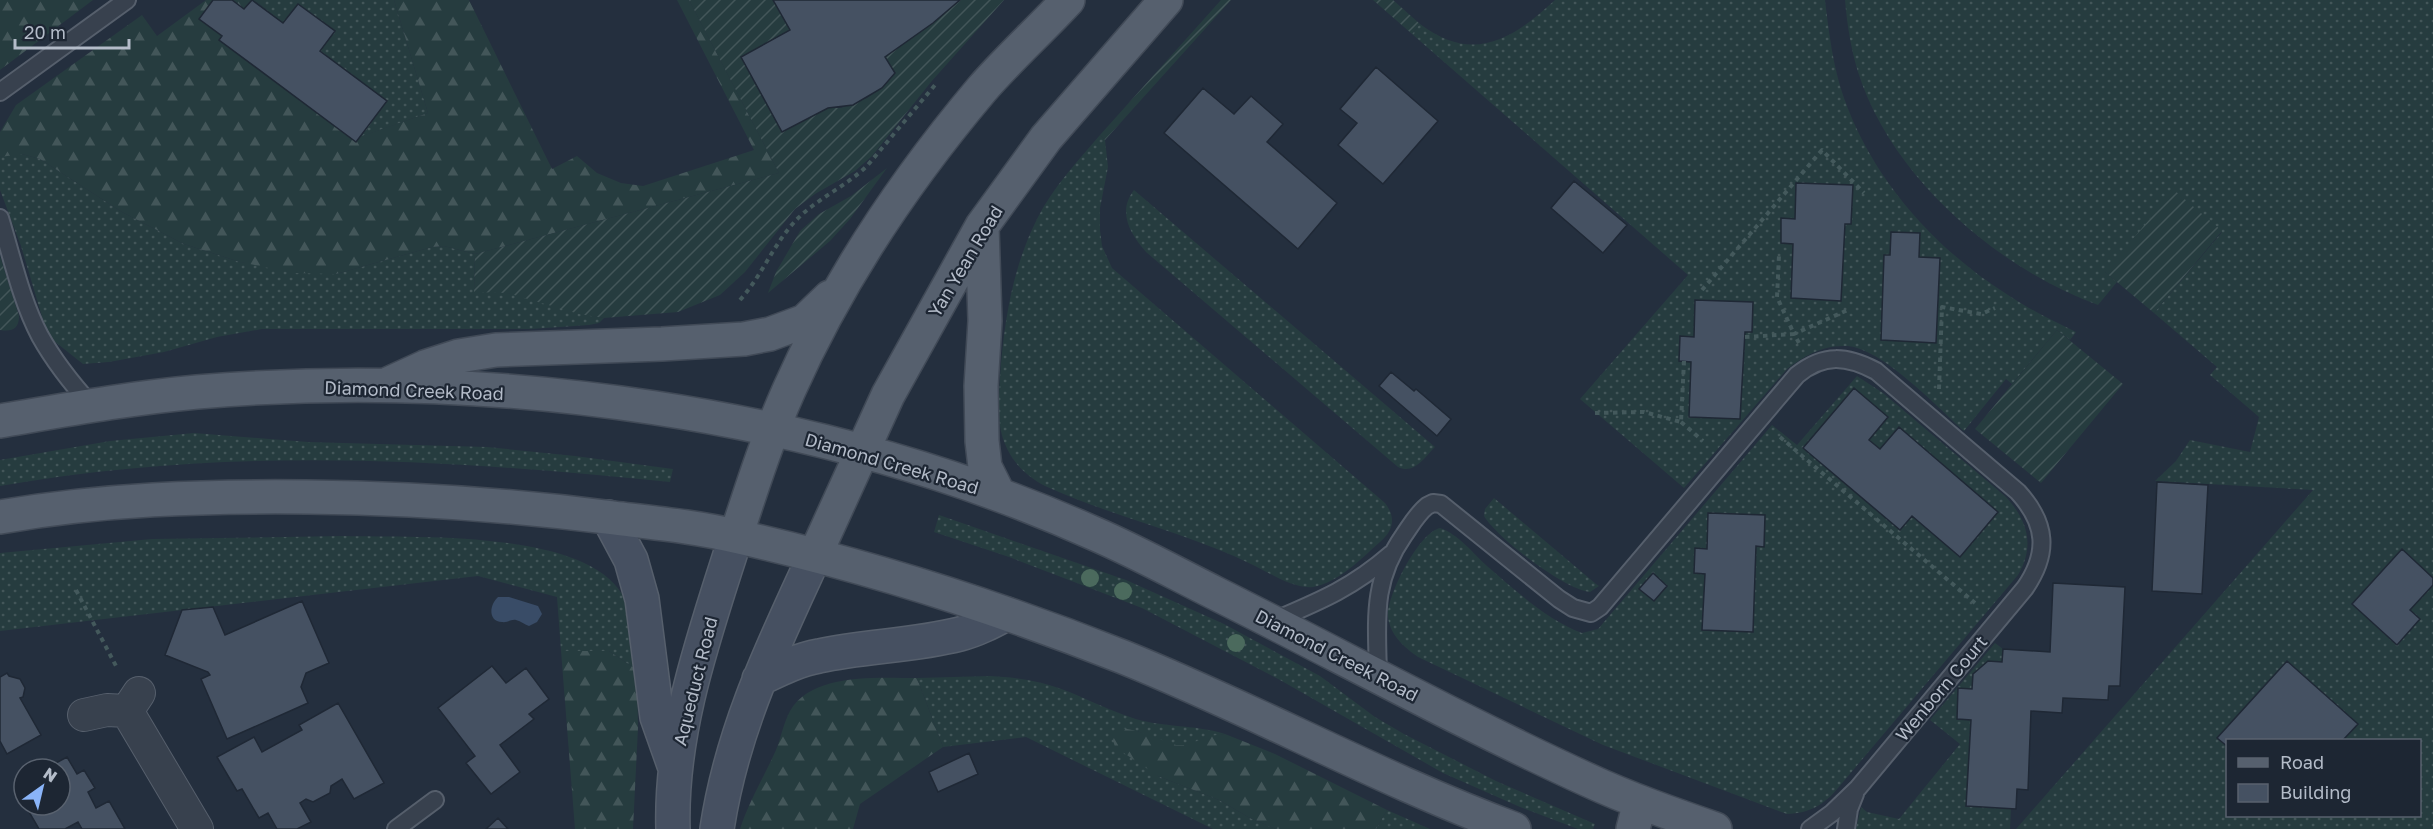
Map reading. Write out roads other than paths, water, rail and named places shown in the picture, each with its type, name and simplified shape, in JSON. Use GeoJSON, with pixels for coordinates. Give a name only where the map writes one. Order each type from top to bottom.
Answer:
{"type":"FeatureCollection","features":[{"type":"Feature","properties":{"kind":"main road"},"geometry":{"type":"LineString","coordinates":[[736,536],[789,390],[858,260],[902,192],[949,130],[984,87],[1068,0]]}},
{"type":"Feature","properties":{"kind":"main road","name":"Yan Yean Road"},"geometry":{"type":"LineString","coordinates":[[814,555],[888,395],[982,226],[1046,138],[1166,0]]}},
{"type":"Feature","properties":{"kind":"main road"},"geometry":{"type":"LineString","coordinates":[[982,226],[986,321],[981,386],[982,441],[985,467],[998,493]]}},
{"type":"Feature","properties":{"kind":"main road"},"geometry":{"type":"LineString","coordinates":[[381,387],[442,362],[496,350],[591,348],[729,340],[780,331],[805,321],[821,308],[858,260]]}},
{"type":"Feature","properties":{"kind":"main road","name":"Diamond Creek Road"},"geometry":{"type":"LineString","coordinates":[[0,421],[92,405],[194,393],[262,388],[381,387],[563,396],[699,415],[773,429],[862,452],[998,493],[1094,533],[1591,782],[1637,816],[1715,829]]}},
{"type":"Feature","properties":{"kind":"main road"},"geometry":{"type":"LineString","coordinates":[[0,517],[94,502],[227,496],[371,497],[522,506],[736,536],[814,555],[1006,614],[1125,658],[1416,789],[1514,829]]}},
{"type":"Feature","properties":{"kind":"main road"},"geometry":{"type":"LineString","coordinates":[[608,517],[631,560],[642,599],[657,717],[674,765]]}},
{"type":"Feature","properties":{"kind":"main road","name":"Aqueduct Road"},"geometry":{"type":"LineString","coordinates":[[673,829],[674,765],[696,664],[736,536]]}},
{"type":"Feature","properties":{"kind":"main road"},"geometry":{"type":"LineString","coordinates":[[717,829],[740,728],[759,679],[814,555]]}},
{"type":"Feature","properties":{"kind":"main road"},"geometry":{"type":"LineString","coordinates":[[759,679],[790,664],[818,656],[897,646],[961,634],[982,627],[1006,614]]}},
{"type":"Feature","properties":{"kind":"street"},"geometry":{"type":"LineString","coordinates":[[84,715],[133,702],[196,829]]}},
{"type":"Feature","properties":{"kind":"lane"},"geometry":{"type":"LineString","coordinates":[[0,93],[126,0]]}},
{"type":"Feature","properties":{"kind":"lane"},"geometry":{"type":"LineString","coordinates":[[0,218],[31,316],[40,336],[61,369],[92,405]]}},
{"type":"Feature","properties":{"kind":"lane","name":"Wenborn Court"},"geometry":{"type":"LineString","coordinates":[[1391,554],[1421,511],[1433,503],[1441,504],[1559,599],[1573,608],[1591,613],[1600,607],[1797,375],[1810,365],[1826,359],[1860,363],[1876,371],[2018,492],[2034,513],[2040,536],[2041,559],[2025,588],[1858,788],[1832,813],[1810,829]]}},
{"type":"Feature","properties":{"kind":"lane"},"geometry":{"type":"LineString","coordinates":[[1273,621],[1346,588],[1391,554]]}},
{"type":"Feature","properties":{"kind":"lane"},"geometry":{"type":"LineString","coordinates":[[1378,676],[1378,602],[1381,583],[1391,554]]}},
{"type":"Feature","properties":{"kind":"lane","name":"Wenborn Court"},"geometry":{"type":"LineString","coordinates":[[1846,829],[1849,808],[1858,788]]}},
{"type":"Feature","properties":{"kind":"lane"},"geometry":{"type":"LineString","coordinates":[[396,829],[435,800]]}},
{"type":"Feature","properties":{"kind":"water"},"geometry":{"type":"Polygon","coordinates":[[[498,597],[509,597],[538,606],[542,614],[537,622],[529,626],[516,620],[497,621],[491,612],[498,597]]]}}]}
